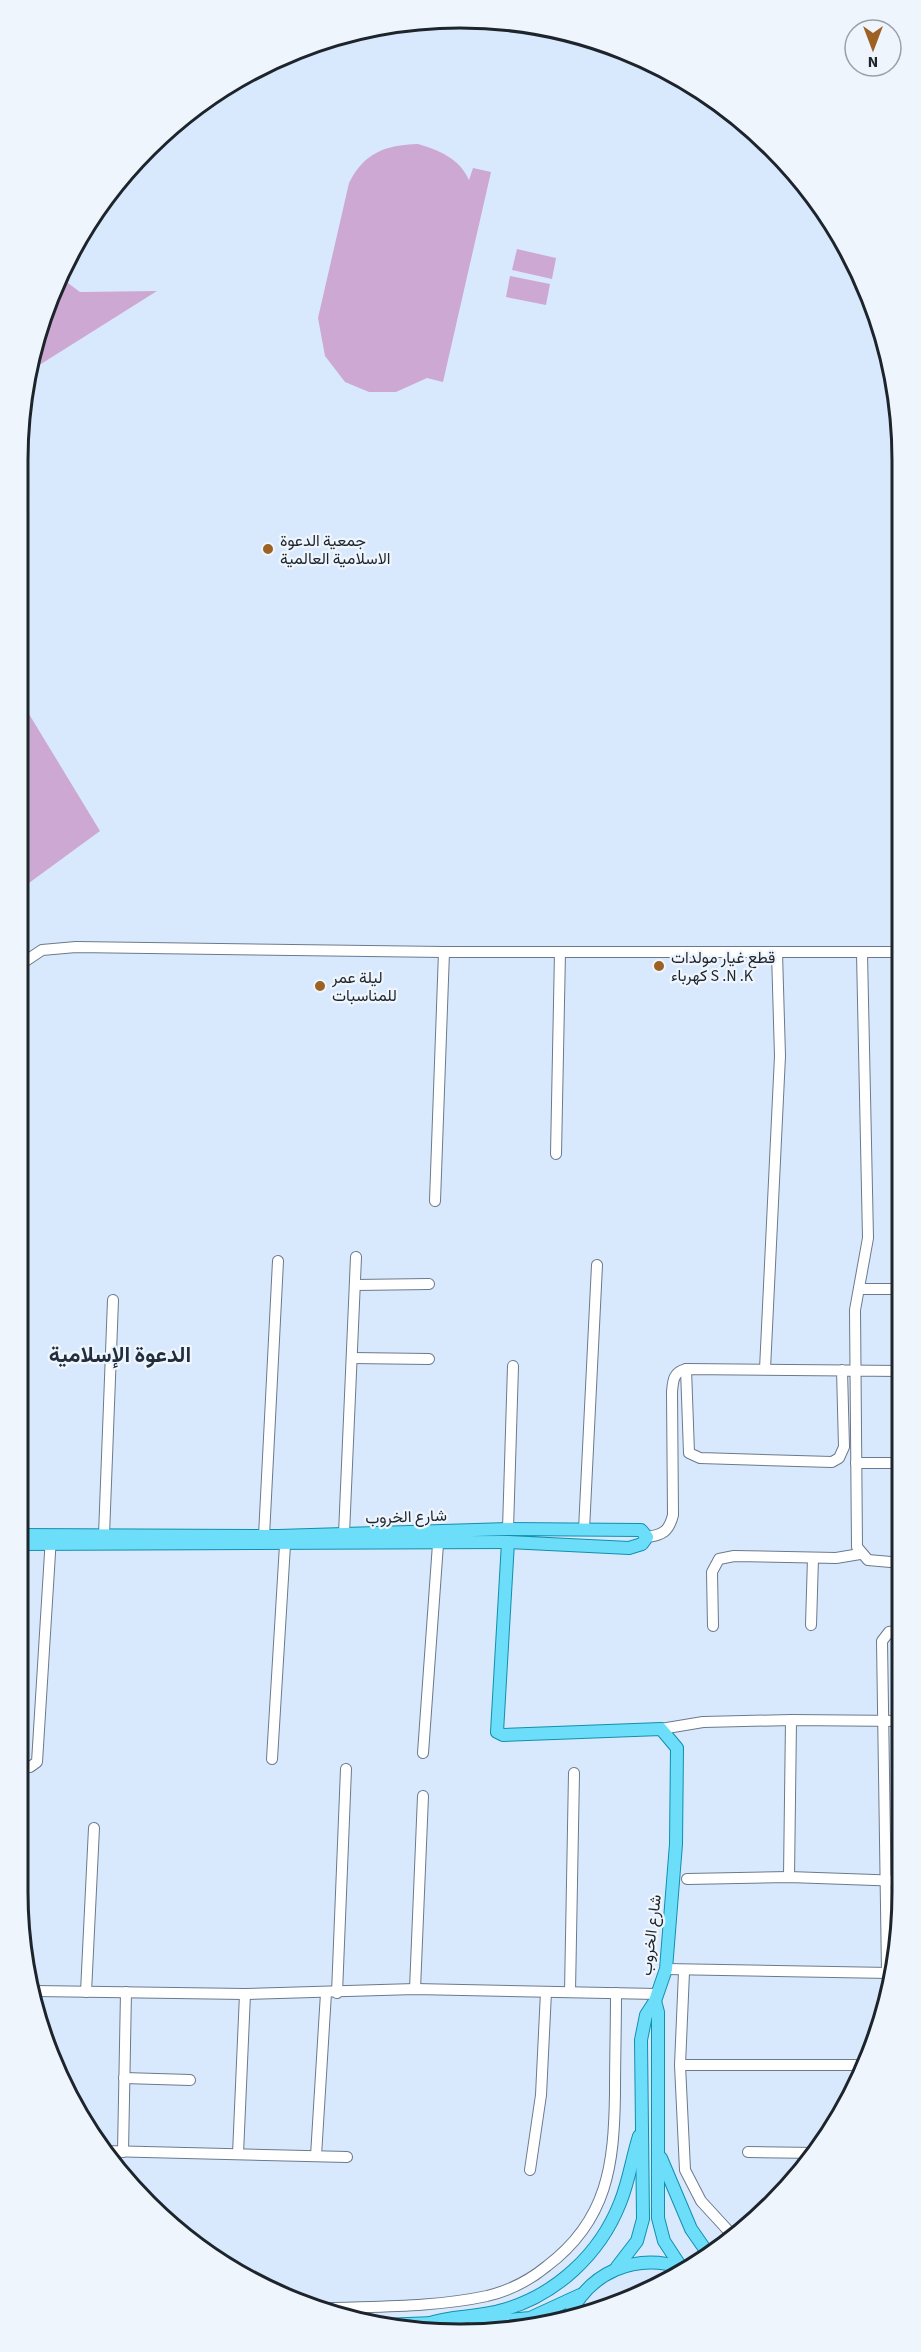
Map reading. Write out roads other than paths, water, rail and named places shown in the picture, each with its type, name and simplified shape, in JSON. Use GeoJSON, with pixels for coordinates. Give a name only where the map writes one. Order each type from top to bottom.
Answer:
{"type":"FeatureCollection","features":[{"type":"Feature","properties":{"kind":"main road","name":"شارع الخروب"},"geometry":{"type":"LineString","coordinates":[[28,1537],[50,1540],[285,1545],[508,1542],[629,1548],[642,1544],[647,1537],[641,1530],[634,1529],[508,1529],[264,1536],[104,1535],[50,1540],[28,1543]]}},
{"type":"Feature","properties":{"kind":"main road"},"geometry":{"type":"LineString","coordinates":[[508,1542],[496,1728],[499,1734],[661,1729]]}},
{"type":"Feature","properties":{"kind":"main road","name":"شارع الخروب"},"geometry":{"type":"LineString","coordinates":[[617,2267],[633,2247],[642,2228],[642,2030],[646,2014],[656,1998],[666,1969],[678,1785],[677,1748],[661,1729]]}},
{"type":"Feature","properties":{"kind":"main road","name":"شارع الخروب"},"geometry":{"type":"LineString","coordinates":[[656,1998],[658,2012],[659,2227],[664,2241],[681,2263]]}},
{"type":"Feature","properties":{"kind":"main road"},"geometry":{"type":"LineString","coordinates":[[432,2323],[504,2310],[545,2292],[570,2274],[591,2253],[615,2215],[642,2127]]}},
{"type":"Feature","properties":{"kind":"main road"},"geometry":{"type":"LineString","coordinates":[[657,2148],[691,2229],[704,2248]]}},
{"type":"Feature","properties":{"kind":"main road"},"geometry":{"type":"LineString","coordinates":[[573,2309],[580,2295],[591,2283],[617,2267],[650,2262],[674,2267]]}},
{"type":"Feature","properties":{"kind":"main road"},"geometry":{"type":"LineString","coordinates":[[527,2318],[547,2312],[580,2295]]}},
{"type":"Feature","properties":{"kind":"main road"},"geometry":{"type":"LineString","coordinates":[[444,2323],[503,2321]]}},
{"type":"Feature","properties":{"kind":"street"},"geometry":{"type":"LineString","coordinates":[[28,959],[42,950],[58,948],[444,952],[892,952]]}},
{"type":"Feature","properties":{"kind":"street"},"geometry":{"type":"LineString","coordinates":[[435,1202],[444,952]]}},
{"type":"Feature","properties":{"kind":"street"},"geometry":{"type":"LineString","coordinates":[[556,1154],[560,952]]}},
{"type":"Feature","properties":{"kind":"street"},"geometry":{"type":"LineString","coordinates":[[862,952],[868,1238],[855,1310],[857,1548],[860,1554],[877,1563],[892,1563]]}},
{"type":"Feature","properties":{"kind":"street"},"geometry":{"type":"LineString","coordinates":[[765,1369],[780,1056],[777,953]]}},
{"type":"Feature","properties":{"kind":"street"},"geometry":{"type":"LineString","coordinates":[[344,1534],[356,1257]]}},
{"type":"Feature","properties":{"kind":"street"},"geometry":{"type":"LineString","coordinates":[[264,1536],[278,1261]]}},
{"type":"Feature","properties":{"kind":"street"},"geometry":{"type":"LineString","coordinates":[[584,1530],[597,1265]]}},
{"type":"Feature","properties":{"kind":"street"},"geometry":{"type":"LineString","coordinates":[[355,1286],[429,1284]]}},
{"type":"Feature","properties":{"kind":"street"},"geometry":{"type":"LineString","coordinates":[[859,1289],[892,1289]]}},
{"type":"Feature","properties":{"kind":"street"},"geometry":{"type":"LineString","coordinates":[[104,1535],[113,1300]]}},
{"type":"Feature","properties":{"kind":"street"},"geometry":{"type":"LineString","coordinates":[[352,1358],[429,1359]]}},
{"type":"Feature","properties":{"kind":"street"},"geometry":{"type":"LineString","coordinates":[[508,1529],[513,1366]]}},
{"type":"Feature","properties":{"kind":"street"},"geometry":{"type":"LineString","coordinates":[[686,1369],[688,1444],[693,1457],[832,1462],[839,1458],[844,1447],[842,1370]]}},
{"type":"Feature","properties":{"kind":"street"},"geometry":{"type":"LineString","coordinates":[[647,1537],[663,1534],[670,1528],[674,1515],[672,1392],[673,1378],[679,1371],[686,1369],[892,1371]]}},
{"type":"Feature","properties":{"kind":"street"},"geometry":{"type":"LineString","coordinates":[[856,1463],[892,1463]]}},
{"type":"Feature","properties":{"kind":"street"},"geometry":{"type":"LineString","coordinates":[[28,1767],[37,1762],[50,1540]]}},
{"type":"Feature","properties":{"kind":"street"},"geometry":{"type":"LineString","coordinates":[[423,1753],[438,1544]]}},
{"type":"Feature","properties":{"kind":"street"},"geometry":{"type":"LineString","coordinates":[[272,1759],[285,1545]]}},
{"type":"Feature","properties":{"kind":"street"},"geometry":{"type":"LineString","coordinates":[[713,1626],[712,1572],[719,1559],[734,1556],[836,1558],[860,1554]]}},
{"type":"Feature","properties":{"kind":"street"},"geometry":{"type":"LineString","coordinates":[[811,1625],[813,1558]]}},
{"type":"Feature","properties":{"kind":"street"},"geometry":{"type":"LineString","coordinates":[[887,1957],[884,1881],[882,1641],[892,1632]]}},
{"type":"Feature","properties":{"kind":"street"},"geometry":{"type":"LineString","coordinates":[[789,1877],[791,1720]]}},
{"type":"Feature","properties":{"kind":"street"},"geometry":{"type":"LineString","coordinates":[[661,1729],[693,1722],[892,1722]]}},
{"type":"Feature","properties":{"kind":"street"},"geometry":{"type":"LineString","coordinates":[[316,2156],[332,1993],[346,1769]]}},
{"type":"Feature","properties":{"kind":"street"},"geometry":{"type":"LineString","coordinates":[[570,1992],[574,1773]]}},
{"type":"Feature","properties":{"kind":"street"},"geometry":{"type":"LineString","coordinates":[[415,1989],[423,1796]]}},
{"type":"Feature","properties":{"kind":"street"},"geometry":{"type":"LineString","coordinates":[[86,1992],[94,1828]]}},
{"type":"Feature","properties":{"kind":"street"},"geometry":{"type":"LineString","coordinates":[[687,1879],[789,1877],[892,1881]]}},
{"type":"Feature","properties":{"kind":"street"},"geometry":{"type":"LineString","coordinates":[[666,1969],[684,1972],[885,1973]]}},
{"type":"Feature","properties":{"kind":"street"},"geometry":{"type":"LineString","coordinates":[[684,1972],[680,2065],[685,2170],[701,2201],[728,2230]]}},
{"type":"Feature","properties":{"kind":"street"},"geometry":{"type":"LineString","coordinates":[[40,1991],[244,1994],[415,1989],[616,1993],[656,1998]]}},
{"type":"Feature","properties":{"kind":"street"},"geometry":{"type":"LineString","coordinates":[[123,2152],[126,1992]]}},
{"type":"Feature","properties":{"kind":"street"},"geometry":{"type":"LineString","coordinates":[[530,2170],[541,2095],[546,1992]]}},
{"type":"Feature","properties":{"kind":"street"},"geometry":{"type":"LineString","coordinates":[[343,2307],[450,2301],[489,2296],[523,2282],[568,2248],[597,2207],[610,2175],[614,2135],[616,1993]]}},
{"type":"Feature","properties":{"kind":"street"},"geometry":{"type":"LineString","coordinates":[[238,2154],[244,1994]]}},
{"type":"Feature","properties":{"kind":"street"},"geometry":{"type":"LineString","coordinates":[[680,2065],[856,2065]]}},
{"type":"Feature","properties":{"kind":"street"},"geometry":{"type":"LineString","coordinates":[[124,2078],[190,2080]]}},
{"type":"Feature","properties":{"kind":"street"},"geometry":{"type":"LineString","coordinates":[[116,2152],[347,2157]]}},
{"type":"Feature","properties":{"kind":"street"},"geometry":{"type":"LineString","coordinates":[[748,2152],[804,2153]]}},
{"type":"Feature","properties":{"kind":"place","name":"جمعية الدعوة الاسلامية العالمية"},"geometry":{"type":"Point","coordinates":[268,549]}},
{"type":"Feature","properties":{"kind":"place","name":"قطع غيار مولدات كهرباء S .N .K"},"geometry":{"type":"Point","coordinates":[659,966]}},
{"type":"Feature","properties":{"kind":"place","name":"ليلة عمر للمناسبات"},"geometry":{"type":"Point","coordinates":[320,986]}},
{"type":"Feature","properties":{"kind":"district","name":"الدعوة الإسلامية"},"geometry":{"type":"Point","coordinates":[120,1354]}}]}
